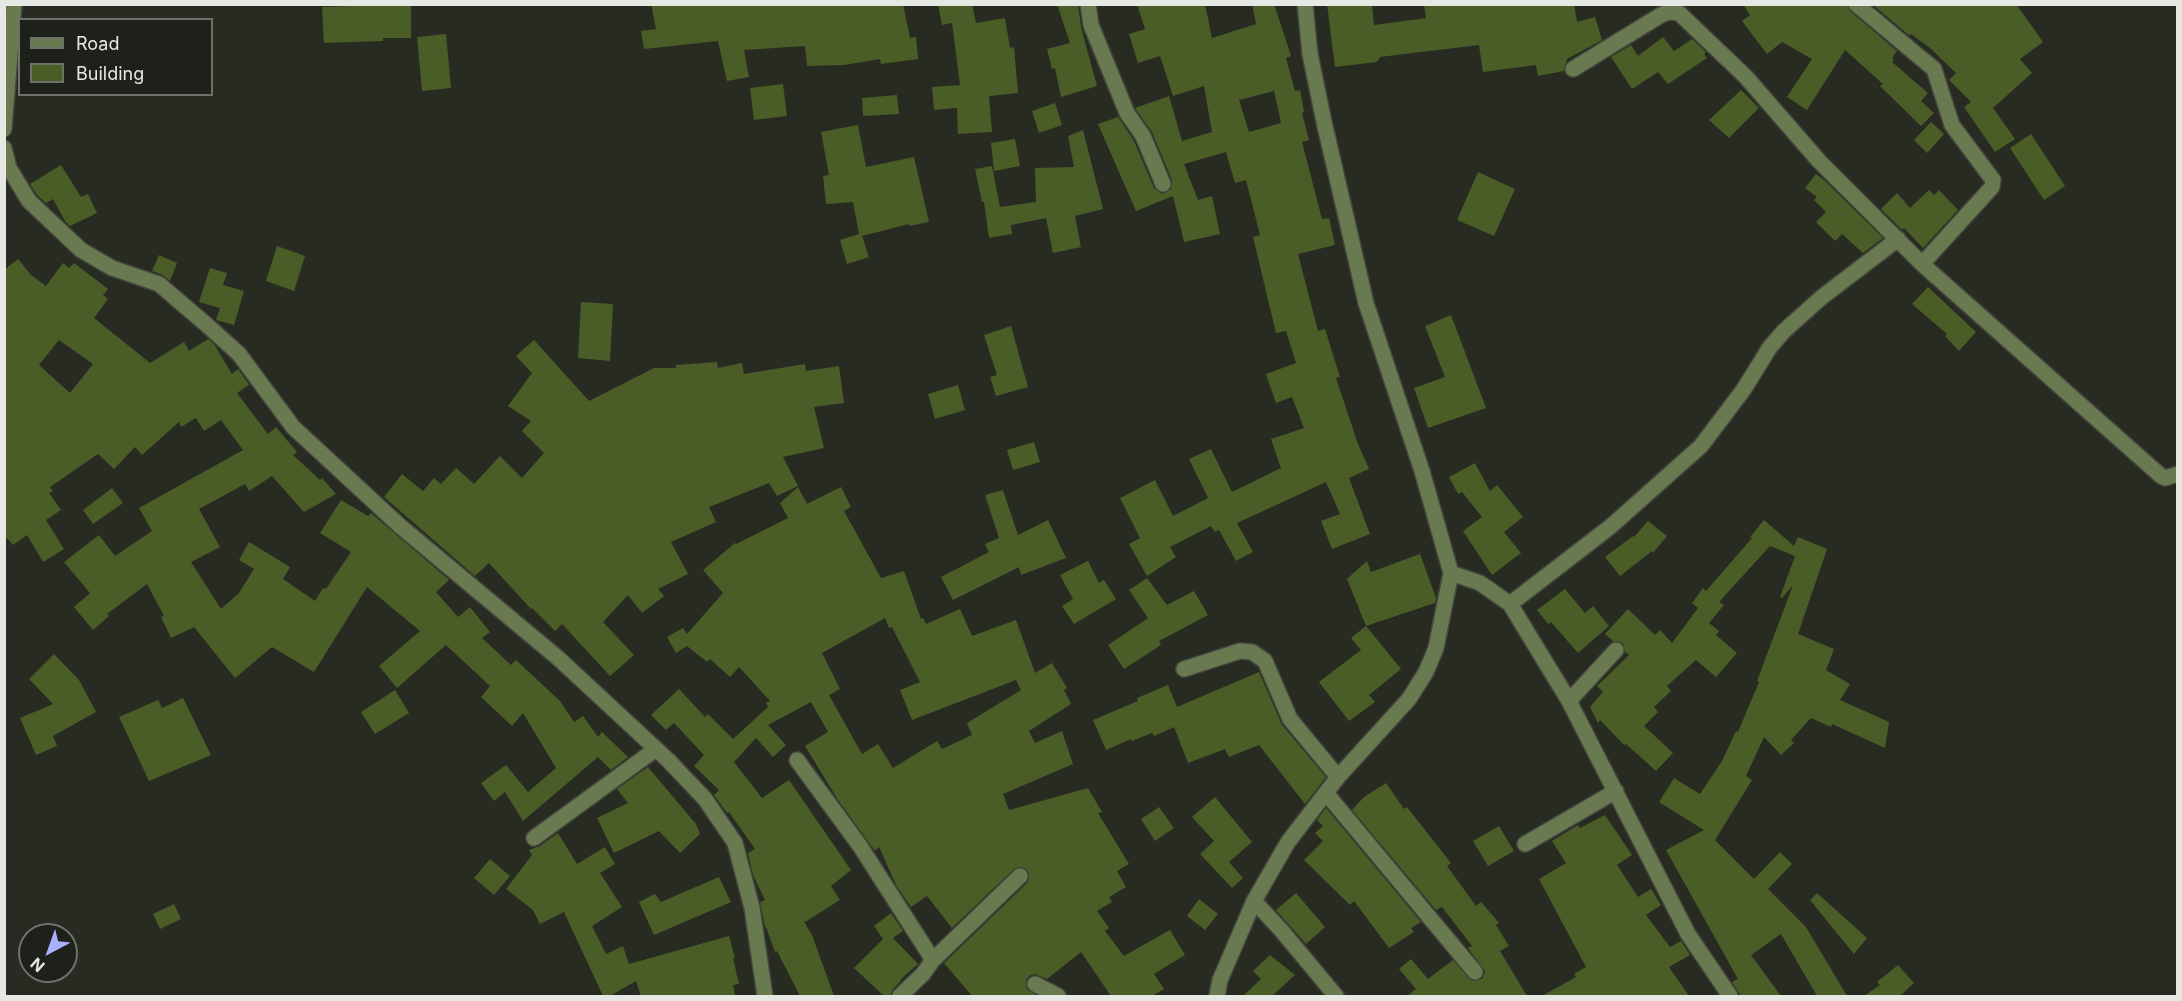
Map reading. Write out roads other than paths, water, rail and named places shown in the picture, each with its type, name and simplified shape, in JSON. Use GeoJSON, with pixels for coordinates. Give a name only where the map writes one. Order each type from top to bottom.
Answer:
{"type":"FeatureCollection","features":[{"type":"Feature","properties":{"kind":"street"},"geometry":{"type":"LineString","coordinates":[[4,129],[14,4]]}},
{"type":"Feature","properties":{"kind":"street"},"geometry":{"type":"LineString","coordinates":[[1088,4],[1091,26],[1127,112],[1143,136],[1162,184]]}},
{"type":"Feature","properties":{"kind":"street"},"geometry":{"type":"LineString","coordinates":[[1217,996],[1220,980],[1254,901],[1288,843],[1338,777],[1409,699],[1426,672],[1436,648],[1451,573],[1422,471],[1366,303],[1310,54],[1305,4]]}},
{"type":"Feature","properties":{"kind":"street"},"geometry":{"type":"LineString","coordinates":[[1856,4],[1934,69],[1952,125],[1993,180],[1992,187],[1922,264]]}},
{"type":"Feature","properties":{"kind":"street"},"geometry":{"type":"LineString","coordinates":[[1573,69],[1661,15],[1668,12],[1679,13],[1746,77],[1819,161],[1922,264],[2161,476],[2165,478],[2178,474]]}},
{"type":"Feature","properties":{"kind":"street"},"geometry":{"type":"LineString","coordinates":[[4,148],[12,184],[81,250],[112,268],[159,284],[208,326],[239,354],[293,427],[400,526],[558,658],[656,749],[705,799],[735,843],[752,908],[765,996]]}},
{"type":"Feature","properties":{"kind":"street"},"geometry":{"type":"LineString","coordinates":[[1510,604],[1610,527],[1701,446],[1744,389],[1770,347],[1784,331],[1822,297],[1898,238]]}},
{"type":"Feature","properties":{"kind":"street"},"geometry":{"type":"LineString","coordinates":[[1451,573],[1480,583],[1510,604],[1569,701],[1688,934],[1730,996]]}},
{"type":"Feature","properties":{"kind":"street"},"geometry":{"type":"LineString","coordinates":[[1569,701],[1616,650]]}},
{"type":"Feature","properties":{"kind":"street"},"geometry":{"type":"LineString","coordinates":[[1184,669],[1240,651],[1252,652],[1259,656],[1265,661],[1274,678],[1290,719],[1338,777]]}},
{"type":"Feature","properties":{"kind":"street"},"geometry":{"type":"LineString","coordinates":[[534,838],[656,749]]}},
{"type":"Feature","properties":{"kind":"street"},"geometry":{"type":"LineString","coordinates":[[797,760],[860,846],[933,960]]}},
{"type":"Feature","properties":{"kind":"street"},"geometry":{"type":"LineString","coordinates":[[1525,844],[1616,791]]}},
{"type":"Feature","properties":{"kind":"street"},"geometry":{"type":"LineString","coordinates":[[1326,793],[1475,972]]}},
{"type":"Feature","properties":{"kind":"street"},"geometry":{"type":"LineString","coordinates":[[900,996],[923,974],[933,960],[1020,876]]}},
{"type":"Feature","properties":{"kind":"street"},"geometry":{"type":"LineString","coordinates":[[1254,901],[1336,996]]}},
{"type":"Feature","properties":{"kind":"street"},"geometry":{"type":"LineString","coordinates":[[1035,984],[1058,996]]}}]}
